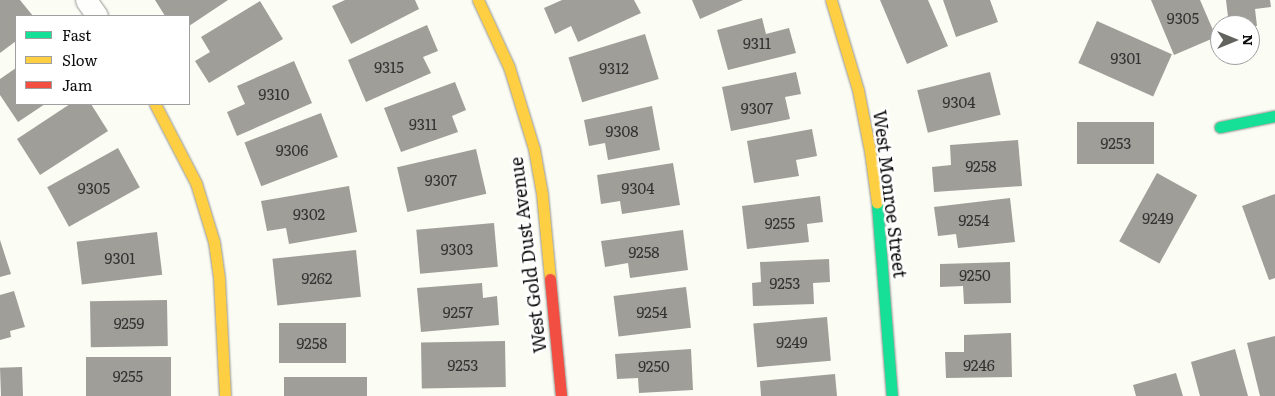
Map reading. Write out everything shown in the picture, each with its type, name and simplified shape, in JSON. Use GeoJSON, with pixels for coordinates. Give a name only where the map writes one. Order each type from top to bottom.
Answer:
{"type":"FeatureCollection","features":[{"type":"Feature","properties":{"kind":"street"},"geometry":{"type":"LineString","coordinates":[[86,0],[96,15]]}},
{"type":"Feature","properties":{"kind":"street","name":"West Gold Dust Avenue"},"geometry":{"type":"LineString","coordinates":[[478,0],[509,67],[534,149],[542,194],[561,396]]}},
{"type":"Feature","properties":{"kind":"street","name":"West Monroe Street"},"geometry":{"type":"LineString","coordinates":[[831,0],[858,90],[870,151],[878,219],[892,396]]}},
{"type":"Feature","properties":{"kind":"street"},"geometry":{"type":"LineString","coordinates":[[157,105],[196,183],[214,242],[219,278],[225,396]]}},
{"type":"Feature","properties":{"kind":"street"},"geometry":{"type":"LineString","coordinates":[[1220,127],[1275,116]]}},
{"type":"Feature","properties":{"kind":"building"},"geometry":{"type":"Polygon","coordinates":[[[0,0],[20,0],[32,15],[15,15],[15,42],[0,53],[0,0]]]}},
{"type":"Feature","properties":{"kind":"building"},"geometry":{"type":"Polygon","coordinates":[[[155,0],[228,0],[190,25],[190,15],[164,15],[155,0]]]}},
{"type":"Feature","properties":{"kind":"building"},"geometry":{"type":"Polygon","coordinates":[[[345,0],[415,0],[419,9],[351,44],[332,6],[345,0]]]}},
{"type":"Feature","properties":{"kind":"building"},"geometry":{"type":"Polygon","coordinates":[[[562,0],[634,0],[641,13],[578,42],[571,26],[555,34],[544,8],[562,0]]]}},
{"type":"Feature","properties":{"kind":"building"},"geometry":{"type":"Polygon","coordinates":[[[692,0],[743,0],[700,19],[692,0]]]}},
{"type":"Feature","properties":{"kind":"building"},"geometry":{"type":"Polygon","coordinates":[[[880,0],[928,0],[948,46],[907,64],[880,0]]]}},
{"type":"Feature","properties":{"kind":"building"},"geometry":{"type":"Polygon","coordinates":[[[943,0],[990,0],[998,22],[956,37],[943,0]]]}},
{"type":"Feature","properties":{"kind":"building"},"geometry":{"type":"Polygon","coordinates":[[[1151,0],[1200,0],[1210,23],[1210,40],[1174,55],[1151,0]]]}},
{"type":"Feature","properties":{"kind":"building"},"geometry":{"type":"Polygon","coordinates":[[[1226,0],[1270,0],[1271,7],[1255,9],[1256,15],[1228,15],[1226,0]]]}},
{"type":"Feature","properties":{"kind":"building"},"geometry":{"type":"Polygon","coordinates":[[[260,1],[283,39],[209,83],[195,61],[210,52],[201,37],[260,1]]]}},
{"type":"Feature","properties":{"kind":"building"},"geometry":{"type":"Polygon","coordinates":[[[762,18],[766,34],[789,28],[796,53],[728,70],[717,30],[762,18]]]}},
{"type":"Feature","properties":{"kind":"building"},"geometry":{"type":"Polygon","coordinates":[[[1097,21],[1172,54],[1153,96],[1078,63],[1097,21]]]}},
{"type":"Feature","properties":{"kind":"building"},"geometry":{"type":"Polygon","coordinates":[[[427,25],[438,51],[423,57],[431,73],[366,102],[348,60],[427,25]]]}},
{"type":"Feature","properties":{"kind":"building"},"geometry":{"type":"Polygon","coordinates":[[[645,34],[659,79],[582,102],[568,57],[645,34]]]}},
{"type":"Feature","properties":{"kind":"building"},"geometry":{"type":"Polygon","coordinates":[[[294,61],[312,103],[237,136],[227,112],[245,104],[237,86],[294,61]]]}},
{"type":"Feature","properties":{"kind":"building"},"geometry":{"type":"Polygon","coordinates":[[[15,69],[15,105],[44,105],[18,122],[0,95],[0,79],[15,69]]]}},
{"type":"Feature","properties":{"kind":"building"},"geometry":{"type":"Polygon","coordinates":[[[796,72],[801,94],[785,97],[790,119],[731,131],[722,87],[796,72]]]}},
{"type":"Feature","properties":{"kind":"building"},"geometry":{"type":"Polygon","coordinates":[[[990,72],[1001,115],[928,133],[917,90],[990,72]]]}},
{"type":"Feature","properties":{"kind":"building"},"geometry":{"type":"Polygon","coordinates":[[[455,82],[466,110],[452,116],[458,132],[401,152],[384,108],[455,82]]]}},
{"type":"Feature","properties":{"kind":"building"},"geometry":{"type":"Polygon","coordinates":[[[68,105],[92,105],[108,131],[40,175],[17,139],[68,105]]]}},
{"type":"Feature","properties":{"kind":"building"},"geometry":{"type":"Polygon","coordinates":[[[652,106],[660,150],[608,160],[605,143],[589,146],[584,120],[652,106]]]}},
{"type":"Feature","properties":{"kind":"building"},"geometry":{"type":"Polygon","coordinates":[[[321,113],[338,157],[261,186],[244,142],[321,113]]]}},
{"type":"Feature","properties":{"kind":"building"},"geometry":{"type":"Polygon","coordinates":[[[1077,122],[1154,122],[1154,164],[1077,164],[1077,122]]]}},
{"type":"Feature","properties":{"kind":"building"},"geometry":{"type":"Polygon","coordinates":[[[812,129],[817,156],[796,160],[799,176],[754,183],[747,141],[812,129]]]}},
{"type":"Feature","properties":{"kind":"building"},"geometry":{"type":"Polygon","coordinates":[[[1018,140],[1022,186],[934,192],[932,167],[951,165],[950,145],[1018,140]]]}},
{"type":"Feature","properties":{"kind":"building"},"geometry":{"type":"Polygon","coordinates":[[[118,148],[140,187],[69,227],[47,187],[118,148]]]}},
{"type":"Feature","properties":{"kind":"building"},"geometry":{"type":"Polygon","coordinates":[[[476,149],[486,194],[407,212],[397,167],[476,149]]]}},
{"type":"Feature","properties":{"kind":"building"},"geometry":{"type":"Polygon","coordinates":[[[673,163],[680,205],[622,214],[620,201],[601,204],[597,175],[673,163]]]}},
{"type":"Feature","properties":{"kind":"building"},"geometry":{"type":"Polygon","coordinates":[[[1157,173],[1197,195],[1159,264],[1119,241],[1157,173]]]}},
{"type":"Feature","properties":{"kind":"building"},"geometry":{"type":"Polygon","coordinates":[[[349,186],[357,232],[289,244],[286,228],[267,231],[261,201],[349,186]]]}},
{"type":"Feature","properties":{"kind":"building"},"geometry":{"type":"Polygon","coordinates":[[[1275,194],[1275,278],[1269,280],[1242,206],[1275,194]]]}},
{"type":"Feature","properties":{"kind":"building"},"geometry":{"type":"Polygon","coordinates":[[[820,196],[823,222],[807,224],[809,242],[747,249],[742,206],[820,196]]]}},
{"type":"Feature","properties":{"kind":"building"},"geometry":{"type":"Polygon","coordinates":[[[1010,198],[1015,242],[958,248],[956,234],[938,236],[934,207],[1010,198]]]}},
{"type":"Feature","properties":{"kind":"building"},"geometry":{"type":"Polygon","coordinates":[[[494,223],[498,267],[420,274],[416,230],[494,223]]]}},
{"type":"Feature","properties":{"kind":"building"},"geometry":{"type":"Polygon","coordinates":[[[683,230],[688,270],[630,278],[628,263],[605,267],[601,241],[683,230]]]}},
{"type":"Feature","properties":{"kind":"building"},"geometry":{"type":"Polygon","coordinates":[[[157,232],[162,275],[82,285],[77,242],[157,232]]]}},
{"type":"Feature","properties":{"kind":"building"},"geometry":{"type":"Polygon","coordinates":[[[0,240],[11,274],[0,277],[0,240]]]}},
{"type":"Feature","properties":{"kind":"building"},"geometry":{"type":"Polygon","coordinates":[[[356,250],[361,297],[277,306],[272,259],[356,250]]]}},
{"type":"Feature","properties":{"kind":"building"},"geometry":{"type":"Polygon","coordinates":[[[829,259],[830,282],[813,283],[814,304],[753,306],[752,283],[761,282],[760,262],[829,259]]]}},
{"type":"Feature","properties":{"kind":"building"},"geometry":{"type":"Polygon","coordinates":[[[1010,262],[1011,303],[964,304],[963,286],[940,287],[940,264],[1010,262]]]}},
{"type":"Feature","properties":{"kind":"building"},"geometry":{"type":"Polygon","coordinates":[[[482,283],[483,298],[497,296],[499,325],[421,332],[417,288],[482,283]]]}},
{"type":"Feature","properties":{"kind":"building"},"geometry":{"type":"Polygon","coordinates":[[[686,287],[691,328],[619,337],[614,296],[686,287]]]}},
{"type":"Feature","properties":{"kind":"building"},"geometry":{"type":"Polygon","coordinates":[[[14,291],[25,327],[10,331],[11,337],[0,340],[0,295],[14,291]]]}},
{"type":"Feature","properties":{"kind":"building"},"geometry":{"type":"Polygon","coordinates":[[[167,300],[168,346],[91,347],[90,301],[167,300]]]}},
{"type":"Feature","properties":{"kind":"building"},"geometry":{"type":"Polygon","coordinates":[[[827,317],[831,361],[757,367],[753,323],[827,317]]]}},
{"type":"Feature","properties":{"kind":"building"},"geometry":{"type":"Polygon","coordinates":[[[279,323],[346,323],[346,363],[279,363],[279,323]]]}},
{"type":"Feature","properties":{"kind":"building"},"geometry":{"type":"Polygon","coordinates":[[[1011,333],[1012,377],[946,378],[945,352],[964,352],[964,335],[1011,333]]]}},
{"type":"Feature","properties":{"kind":"building"},"geometry":{"type":"Polygon","coordinates":[[[1275,336],[1275,396],[1260,396],[1247,343],[1275,336]]]}},
{"type":"Feature","properties":{"kind":"building"},"geometry":{"type":"Polygon","coordinates":[[[505,341],[506,387],[422,388],[421,342],[505,341]]]}},
{"type":"Feature","properties":{"kind":"building"},"geometry":{"type":"Polygon","coordinates":[[[691,349],[693,390],[639,393],[638,378],[617,379],[615,354],[691,349]]]}},
{"type":"Feature","properties":{"kind":"building"},"geometry":{"type":"Polygon","coordinates":[[[1235,349],[1248,396],[1200,396],[1191,362],[1235,349]]]}},
{"type":"Feature","properties":{"kind":"building"},"geometry":{"type":"Polygon","coordinates":[[[86,357],[171,357],[171,396],[86,396],[86,357]]]}},
{"type":"Feature","properties":{"kind":"building"},"geometry":{"type":"Polygon","coordinates":[[[22,367],[23,396],[1,396],[0,368],[22,367]]]}},
{"type":"Feature","properties":{"kind":"building"},"geometry":{"type":"Polygon","coordinates":[[[1176,373],[1183,396],[1136,396],[1133,385],[1176,373]]]}},
{"type":"Feature","properties":{"kind":"building"},"geometry":{"type":"Polygon","coordinates":[[[835,374],[837,396],[761,396],[760,381],[835,374]]]}},
{"type":"Feature","properties":{"kind":"building"},"geometry":{"type":"Polygon","coordinates":[[[284,377],[367,377],[367,396],[284,396],[284,377]]]}},
{"type":"Feature","properties":{"kind":"traffic: fast"},"geometry":{"type":"LineString","coordinates":[[1220,127],[1275,116]]}},
{"type":"Feature","properties":{"kind":"traffic: fast"},"geometry":{"type":"LineString","coordinates":[[877,203],[892,396]]}},
{"type":"Feature","properties":{"kind":"traffic: slow"},"geometry":{"type":"LineString","coordinates":[[478,0],[509,67],[534,149],[542,194],[550,279]]}},
{"type":"Feature","properties":{"kind":"traffic: slow"},"geometry":{"type":"LineString","coordinates":[[831,0],[858,90],[870,151],[877,203]]}},
{"type":"Feature","properties":{"kind":"traffic: slow"},"geometry":{"type":"LineString","coordinates":[[156,105],[196,183],[214,242],[219,278],[225,396]]}},
{"type":"Feature","properties":{"kind":"traffic: jam"},"geometry":{"type":"LineString","coordinates":[[550,279],[561,396]]}}]}
